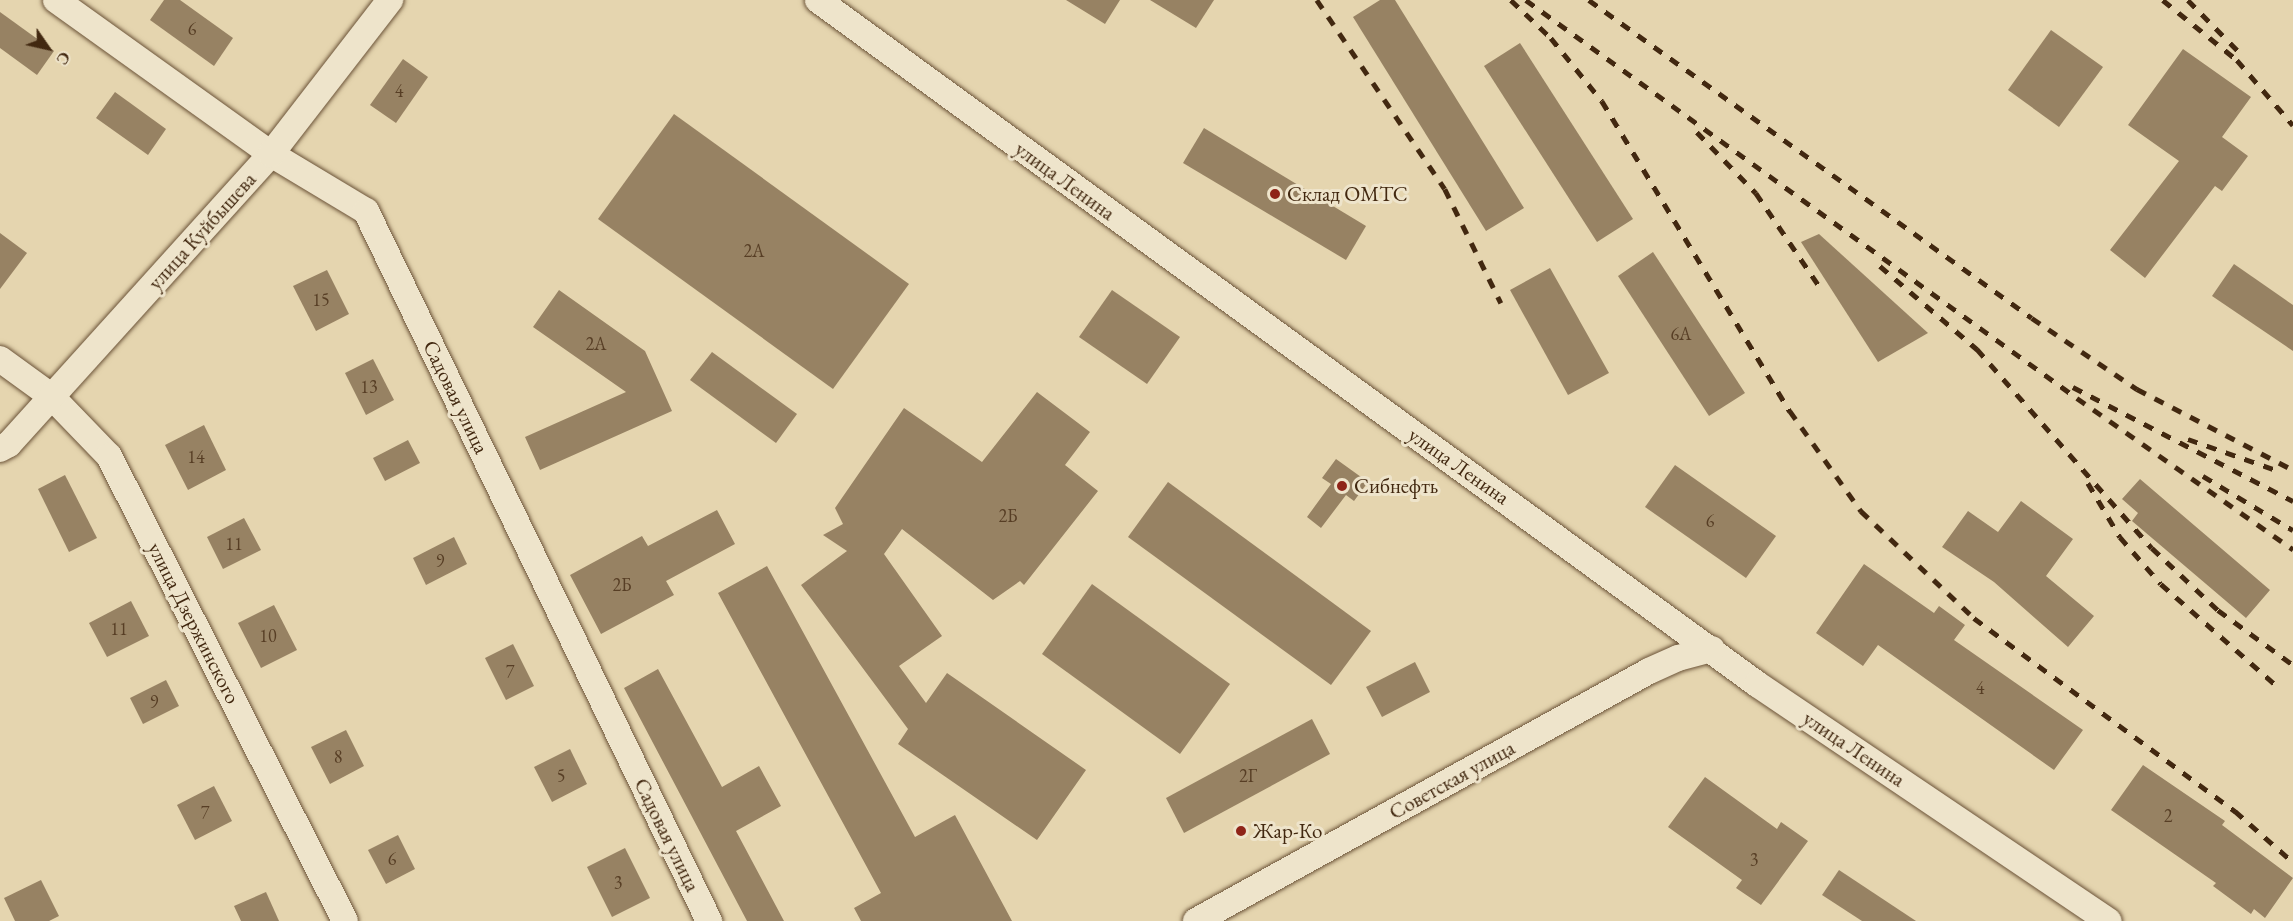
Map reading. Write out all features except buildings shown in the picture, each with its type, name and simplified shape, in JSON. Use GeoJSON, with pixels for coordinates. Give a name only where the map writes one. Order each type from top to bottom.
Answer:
{"type":"FeatureCollection","features":[{"type":"Feature","properties":{"kind":"street","name":"Садовая улица"},"geometry":{"type":"LineString","coordinates":[[56,0],[272,154],[366,211],[709,921]]}},
{"type":"Feature","properties":{"kind":"street","name":"улица Куйбышева"},"geometry":{"type":"LineString","coordinates":[[0,449],[272,154],[390,0]]}},
{"type":"Feature","properties":{"kind":"street","name":"улица Ленина"},"geometry":{"type":"LineString","coordinates":[[818,0],[1712,650],[2108,921]]}},
{"type":"Feature","properties":{"kind":"street","name":"улица Дзержинского"},"geometry":{"type":"LineString","coordinates":[[0,359],[51,396],[110,456],[345,921]]}},
{"type":"Feature","properties":{"kind":"street","name":"Советская улица"},"geometry":{"type":"LineString","coordinates":[[1196,921],[1649,671],[1678,658],[1712,650]]}},
{"type":"Feature","properties":{"kind":"railway"},"geometry":{"type":"LineString","coordinates":[[1317,0],[1445,189],[1501,303]]}},
{"type":"Feature","properties":{"kind":"railway"},"geometry":{"type":"LineString","coordinates":[[1511,0],[1551,38],[1602,101],[1790,411],[1861,511],[1974,618],[2235,811],[2293,862]]}},
{"type":"Feature","properties":{"kind":"railway"},"geometry":{"type":"LineString","coordinates":[[1526,0],[2077,398],[2293,549]]}},
{"type":"Feature","properties":{"kind":"railway"},"geometry":{"type":"LineString","coordinates":[[1589,0],[2032,318],[2137,389],[2293,470]]}},
{"type":"Feature","properties":{"kind":"railway"},"geometry":{"type":"LineString","coordinates":[[2163,0],[2237,60],[2293,125]]}},
{"type":"Feature","properties":{"kind":"railway"},"geometry":{"type":"LineString","coordinates":[[2188,0],[2242,55]]}},
{"type":"Feature","properties":{"kind":"railway"},"geometry":{"type":"LineString","coordinates":[[1697,132],[1756,193],[1822,290]]}},
{"type":"Feature","properties":{"kind":"railway"},"geometry":{"type":"LineString","coordinates":[[1880,266],[1977,349],[2152,548],[2218,610],[2292,664]]}},
{"type":"Feature","properties":{"kind":"railway"},"geometry":{"type":"LineString","coordinates":[[2073,387],[2293,501]]}},
{"type":"Feature","properties":{"kind":"railway"},"geometry":{"type":"LineString","coordinates":[[2188,439],[2279,471]]}},
{"type":"Feature","properties":{"kind":"railway"},"geometry":{"type":"LineString","coordinates":[[2203,476],[2293,530]]}},
{"type":"Feature","properties":{"kind":"railway"},"geometry":{"type":"LineString","coordinates":[[2088,483],[2120,537],[2161,584],[2275,684]]}},
{"type":"Feature","properties":{"kind":"place","name":"Склад ОМТС"},"geometry":{"type":"Point","coordinates":[1275,194]}},
{"type":"Feature","properties":{"kind":"place","name":"Сибнефть"},"geometry":{"type":"Point","coordinates":[1342,486]}},
{"type":"Feature","properties":{"kind":"place","name":"Жар-Ко"},"geometry":{"type":"Point","coordinates":[1241,831]}}]}
